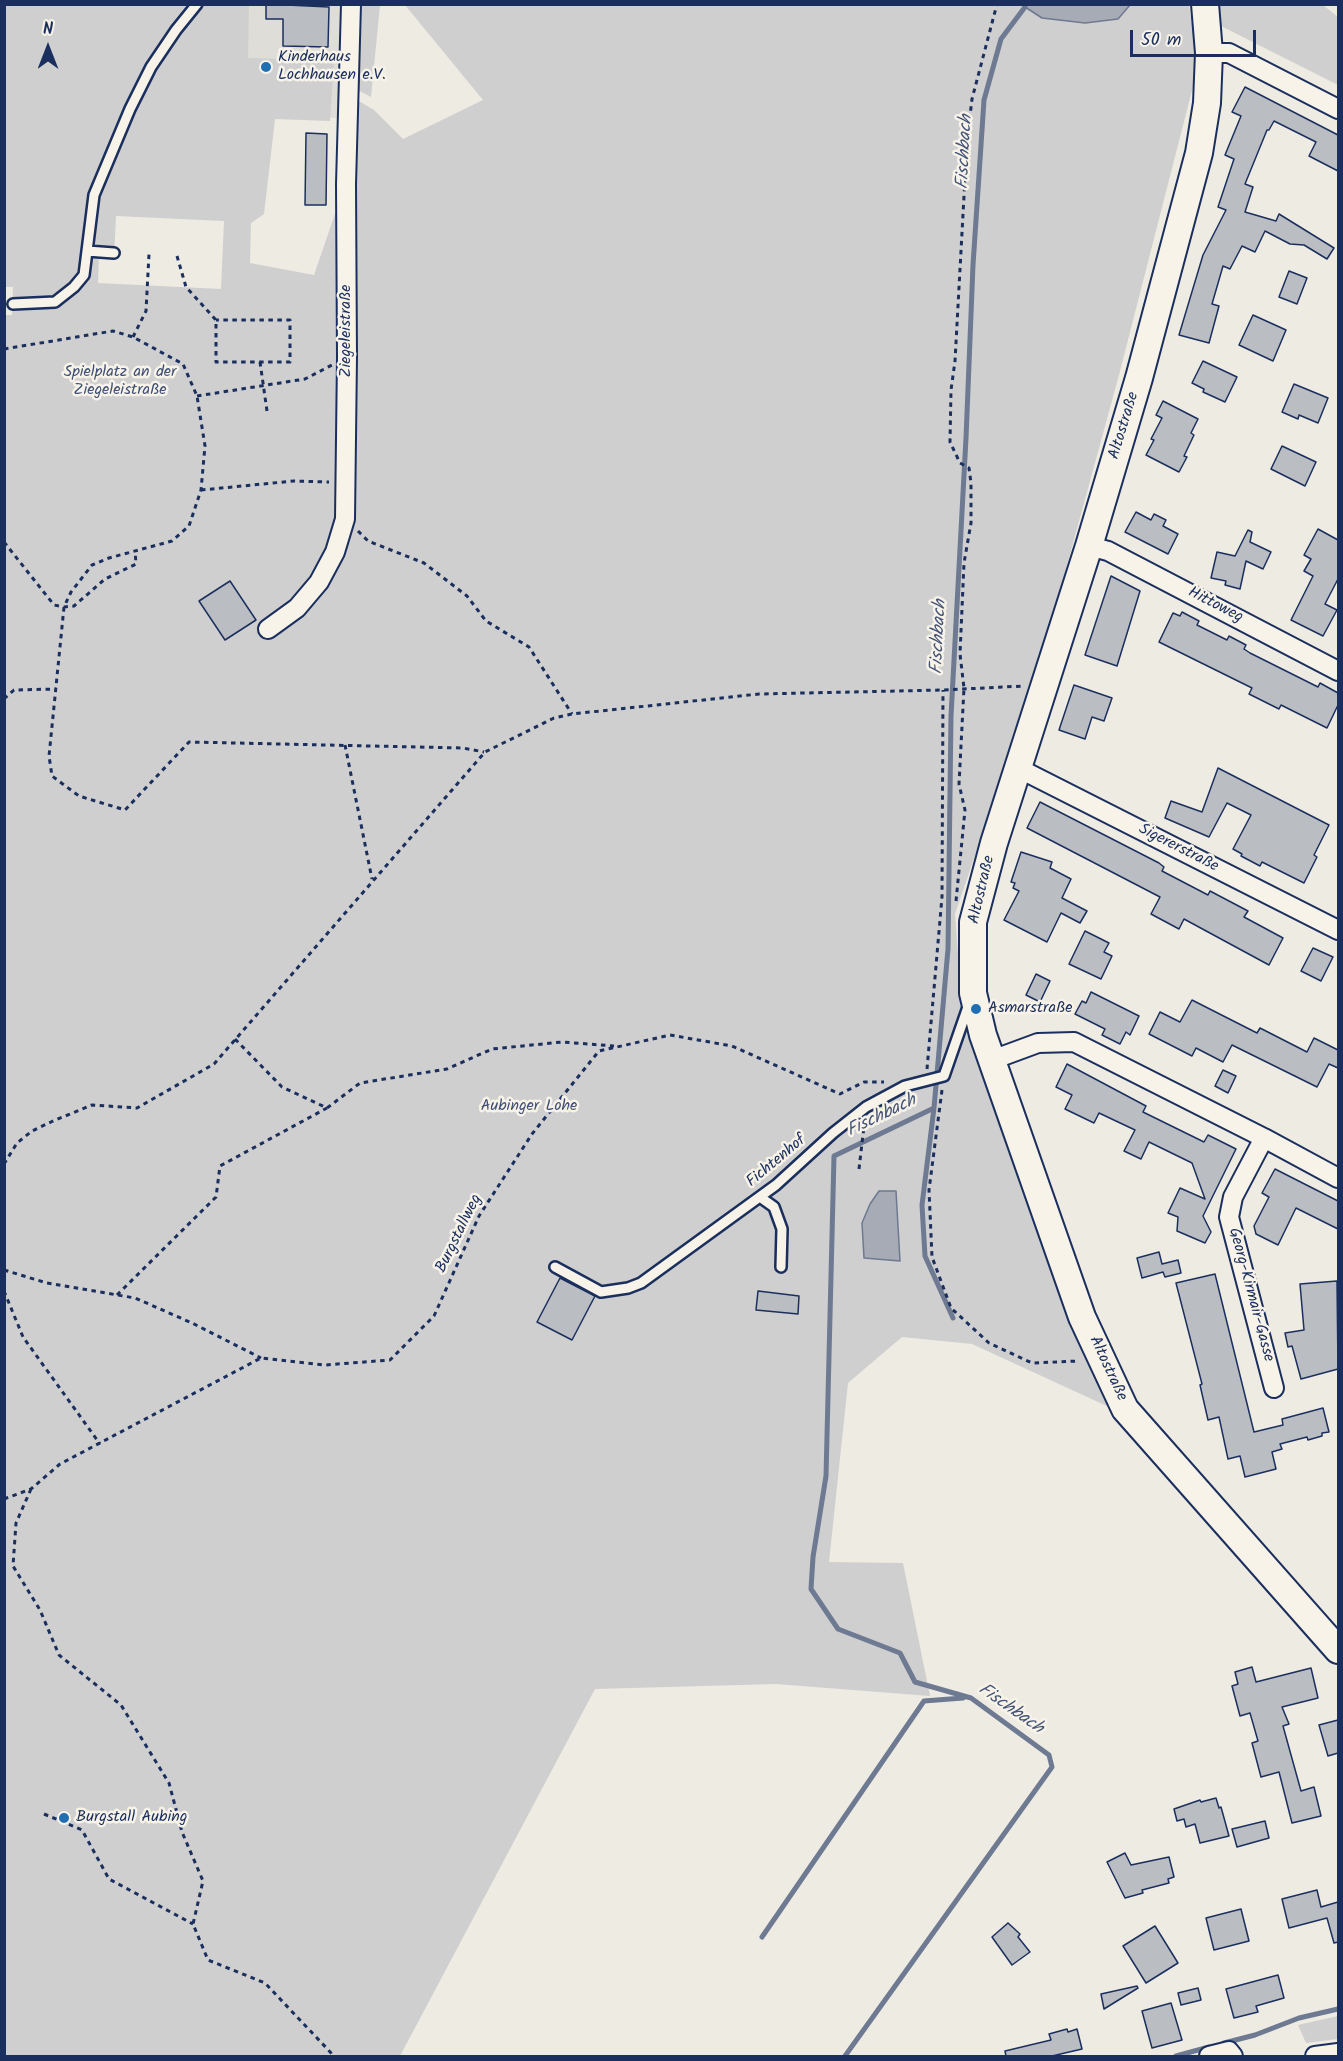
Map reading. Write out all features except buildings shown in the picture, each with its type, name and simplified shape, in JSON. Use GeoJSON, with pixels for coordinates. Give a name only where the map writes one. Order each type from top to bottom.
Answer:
{"type":"FeatureCollection","features":[{"type":"Feature","properties":{"kind":"main road","name":"Altostraße"},"geometry":{"type":"LineString","coordinates":[[1205,4],[1209,53],[1207,103],[1199,153],[1139,378],[1089,546],[994,843],[973,922],[973,993],[983,1035],[1082,1317],[1125,1409],[1338,1650]]}},
{"type":"Feature","properties":{"kind":"street","name":"Ziegeleistraße"},"geometry":{"type":"LineString","coordinates":[[268,629],[297,608],[319,582],[335,552],[345,519],[346,184],[351,4]]}},
{"type":"Feature","properties":{"kind":"street"},"geometry":{"type":"LineString","coordinates":[[1209,53],[1229,53],[1338,109]]}},
{"type":"Feature","properties":{"kind":"street","name":"Hittoweg"},"geometry":{"type":"LineString","coordinates":[[1089,546],[1108,551],[1338,671]]}},
{"type":"Feature","properties":{"kind":"street","name":"Sigererstraße"},"geometry":{"type":"LineString","coordinates":[[1018,768],[1338,930]]}},
{"type":"Feature","properties":{"kind":"street"},"geometry":{"type":"LineString","coordinates":[[992,1060],[1038,1043],[1074,1042],[1338,1178]]}},
{"type":"Feature","properties":{"kind":"street","name":"Georg-Kirmair-Gasse"},"geometry":{"type":"LineString","coordinates":[[1264,1138],[1233,1197],[1229,1217],[1274,1388]]}},
{"type":"Feature","properties":{"kind":"street"},"geometry":{"type":"LineString","coordinates":[[1209,2056],[1229,2051],[1233,2056]]}},
{"type":"Feature","properties":{"kind":"street"},"geometry":{"type":"LineString","coordinates":[[1315,2056],[1338,2053]]}},
{"type":"Feature","properties":{"kind":"lane"},"geometry":{"type":"LineString","coordinates":[[13,304],[55,302],[74,287],[84,275],[94,195],[130,109],[151,67],[197,4]]}},
{"type":"Feature","properties":{"kind":"lane"},"geometry":{"type":"LineString","coordinates":[[87,251],[114,253]]}},
{"type":"Feature","properties":{"kind":"lane"},"geometry":{"type":"LineString","coordinates":[[944,1076],[973,993]]}},
{"type":"Feature","properties":{"kind":"lane","name":"Fichtenhof"},"geometry":{"type":"LineString","coordinates":[[555,1267],[602,1292],[628,1288],[641,1283],[776,1185],[833,1133],[866,1107],[905,1086],[944,1076]]}},
{"type":"Feature","properties":{"kind":"lane"},"geometry":{"type":"LineString","coordinates":[[760,1197],[774,1207],[782,1229],[780,1267]]}},
{"type":"Feature","properties":{"kind":"path"},"geometry":{"type":"LineString","coordinates":[[956,909],[965,810],[959,784],[963,688],[960,654],[964,563],[971,523],[969,468],[960,463],[950,442],[967,141],[972,99],[997,4]]}},
{"type":"Feature","properties":{"kind":"path"},"geometry":{"type":"LineString","coordinates":[[133,337],[146,311],[150,254]]}},
{"type":"Feature","properties":{"kind":"path"},"geometry":{"type":"LineString","coordinates":[[177,256],[186,287],[216,320],[216,362],[290,362],[290,320],[216,320]]}},
{"type":"Feature","properties":{"kind":"path"},"geometry":{"type":"LineString","coordinates":[[4,349],[113,331],[133,337],[183,364],[197,396],[205,446],[201,490],[189,526],[172,541],[135,550],[92,565],[70,592],[64,607],[49,756],[52,776],[79,796],[125,810],[189,742],[463,748],[485,752]]}},
{"type":"Feature","properties":{"kind":"path"},"geometry":{"type":"LineString","coordinates":[[197,396],[305,379],[347,357]]}},
{"type":"Feature","properties":{"kind":"path"},"geometry":{"type":"LineString","coordinates":[[260,362],[267,411]]}},
{"type":"Feature","properties":{"kind":"path"},"geometry":{"type":"LineString","coordinates":[[201,490],[294,481],[346,483]]}},
{"type":"Feature","properties":{"kind":"path"},"geometry":{"type":"LineString","coordinates":[[345,519],[369,542],[424,563],[467,596],[486,621],[529,648],[572,714]]}},
{"type":"Feature","properties":{"kind":"path"},"geometry":{"type":"LineString","coordinates":[[4,542],[54,604],[64,607],[74,606],[105,579],[136,564],[135,550]]}},
{"type":"Feature","properties":{"kind":"path"},"geometry":{"type":"LineString","coordinates":[[4,1164],[17,1143],[32,1131],[92,1105],[137,1108],[214,1064],[485,752],[554,718],[572,714],[759,694],[1045,686]]}},
{"type":"Feature","properties":{"kind":"path"},"geometry":{"type":"LineString","coordinates":[[4,699],[14,690],[56,689]]}},
{"type":"Feature","properties":{"kind":"path"},"geometry":{"type":"LineString","coordinates":[[926,1081],[942,897],[944,690]]}},
{"type":"Feature","properties":{"kind":"path"},"geometry":{"type":"LineString","coordinates":[[345,745],[373,879]]}},
{"type":"Feature","properties":{"kind":"path","name":"Burgstallweg"},"geometry":{"type":"LineString","coordinates":[[261,1358],[325,1365],[390,1359],[434,1316],[479,1216],[532,1134],[599,1051],[670,1035],[732,1046],[840,1094],[864,1082],[885,1082]]}},
{"type":"Feature","properties":{"kind":"path"},"geometry":{"type":"LineString","coordinates":[[235,1039],[282,1087],[327,1108]]}},
{"type":"Feature","properties":{"kind":"path"},"geometry":{"type":"LineString","coordinates":[[117,1295],[216,1197],[220,1166],[327,1108],[360,1083],[447,1069],[492,1049],[562,1042],[620,1047]]}},
{"type":"Feature","properties":{"kind":"path"},"geometry":{"type":"LineString","coordinates":[[944,1076],[929,1190],[932,1257],[951,1308],[989,1343],[1032,1363],[1102,1359]]}},
{"type":"Feature","properties":{"kind":"path"},"geometry":{"type":"LineString","coordinates":[[860,1169],[863,1131]]}},
{"type":"Feature","properties":{"kind":"path"},"geometry":{"type":"LineString","coordinates":[[4,1270],[47,1283],[135,1298],[192,1323],[261,1358]]}},
{"type":"Feature","properties":{"kind":"path"},"geometry":{"type":"LineString","coordinates":[[4,1291],[23,1337],[100,1444]]}},
{"type":"Feature","properties":{"kind":"path"},"geometry":{"type":"LineString","coordinates":[[4,1499],[31,1489],[60,1464],[261,1358]]}},
{"type":"Feature","properties":{"kind":"path"},"geometry":{"type":"LineString","coordinates":[[31,1489],[16,1522],[13,1566],[40,1610],[59,1655],[121,1705],[169,1783],[182,1832],[203,1881],[193,1924],[208,1960],[265,1983],[334,2056]]}},
{"type":"Feature","properties":{"kind":"path"},"geometry":{"type":"LineString","coordinates":[[44,1814],[82,1830],[109,1879],[193,1924]]}},
{"type":"Feature","properties":{"kind":"shaded area"},"geometry":{"type":"Polygon","coordinates":[[[1025,4],[1130,5],[1118,19],[1085,23],[1042,18],[1025,7],[1025,4]]]}},
{"type":"Feature","properties":{"kind":"shaded area","name":"Kinderhaus Lochhausen e.V."},"geometry":{"type":"Polygon","coordinates":[[[214,5],[344,5],[337,118],[208,113],[214,5]]]}},
{"type":"Feature","properties":{"kind":"shaded area"},"geometry":{"type":"Polygon","coordinates":[[[879,1191],[896,1191],[900,1261],[864,1258],[862,1223],[870,1204],[879,1191]]]}},
{"type":"Feature","properties":{"kind":"green space","name":"Aubinger Lohe"},"geometry":{"type":"Polygon","coordinates":[[[1025,4],[1025,7],[1118,19],[1130,5],[1189,5],[1198,67],[1119,375],[1037,675],[955,914],[961,995],[1109,1407],[972,1344],[902,1337],[848,1383],[829,1562],[903,1563],[930,1696],[776,1684],[595,1689],[400,2056],[5,2056],[4,315],[12,315],[13,287],[5,287],[5,5],[249,5],[248,58],[334,60],[330,121],[275,119],[264,214],[251,223],[250,263],[314,275],[338,205],[352,97],[374,110],[403,139],[483,100],[405,5],[1025,4]],[[116,216],[114,256],[99,256],[98,283],[221,289],[224,221],[116,216]]]}},
{"type":"Feature","properties":{"kind":"green space"},"geometry":{"type":"Polygon","coordinates":[[[357,5],[380,5],[371,97],[352,87],[357,5]]]}},
{"type":"Feature","properties":{"kind":"green space"},"geometry":{"type":"Polygon","coordinates":[[[1214,5],[1323,5],[1338,17],[1338,85],[1219,25],[1214,5]]]}},
{"type":"Feature","properties":{"kind":"green space"},"geometry":{"type":"Polygon","coordinates":[[[1338,2016],[1338,2039],[1306,2043],[1298,2025],[1338,2016]]]}},
{"type":"Feature","properties":{"kind":"waterway","name":"Fischbach"},"geometry":{"type":"LineString","coordinates":[[845,2056],[1052,1767],[1049,1755],[971,1698],[915,1682],[900,1653],[838,1629],[811,1589],[813,1557],[826,1476],[834,1156],[934,1108],[948,949],[951,716],[973,265],[984,100],[1001,39],[1025,7]]}},
{"type":"Feature","properties":{"kind":"waterway"},"geometry":{"type":"LineString","coordinates":[[934,1108],[922,1205],[925,1256],[953,1318]]}},
{"type":"Feature","properties":{"kind":"waterway"},"geometry":{"type":"LineString","coordinates":[[762,1937],[924,1701],[963,1698]]}},
{"type":"Feature","properties":{"kind":"waterway"},"geometry":{"type":"LineString","coordinates":[[1224,2043],[1255,2035],[1299,2018],[1338,2009]]}},
{"type":"Feature","properties":{"kind":"waterway"},"geometry":{"type":"LineString","coordinates":[[1176,2056],[1209,2047]]}},
{"type":"Feature","properties":{"kind":"place","name":"Kinderhaus Lochhausen e.V."},"geometry":{"type":"Point","coordinates":[266,67]}},
{"type":"Feature","properties":{"kind":"place","name":"Asmarstraße"},"geometry":{"type":"Point","coordinates":[976,1009]}},
{"type":"Feature","properties":{"kind":"place","name":"Burgstall Aubing"},"geometry":{"type":"Point","coordinates":[64,1818]}},
{"type":"Feature","properties":{"kind":"park label","name":"Spielplatz an der Ziegeleistraße"},"geometry":{"type":"Point","coordinates":[120,382]}}]}
